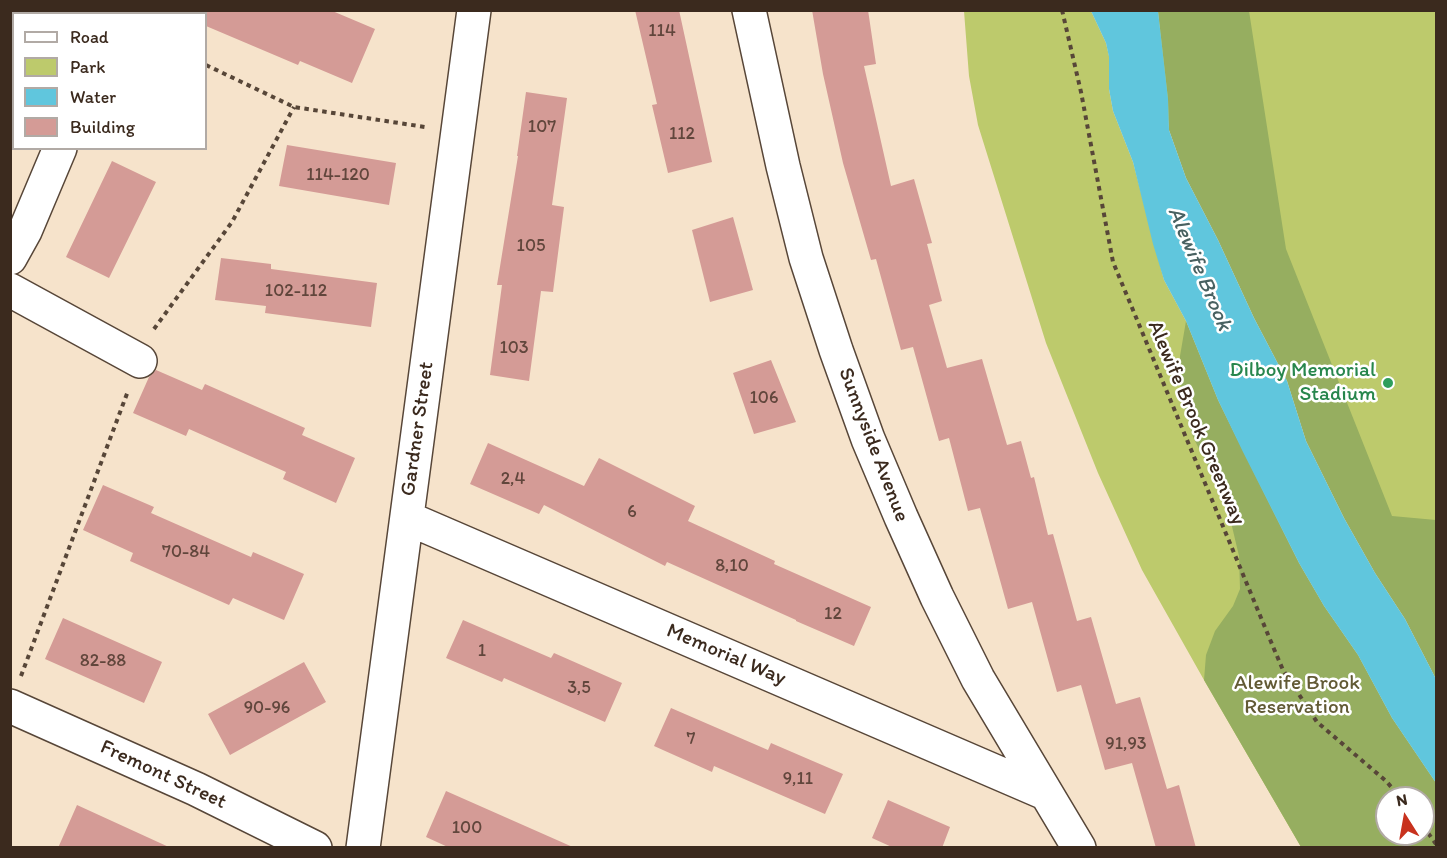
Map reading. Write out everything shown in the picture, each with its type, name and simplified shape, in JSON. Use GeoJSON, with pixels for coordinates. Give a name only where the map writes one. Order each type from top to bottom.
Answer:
{"type":"FeatureCollection","features":[{"type":"Feature","properties":{"kind":"street","name":"Gardner Street"},"geometry":{"type":"LineString","coordinates":[[363,848],[474,10]]}},
{"type":"Feature","properties":{"kind":"street","name":"Sunnyside Avenue"},"geometry":{"type":"LineString","coordinates":[[749,10],[783,166],[806,258],[868,439],[900,517],[973,669],[1079,848]]}},
{"type":"Feature","properties":{"kind":"street"},"geometry":{"type":"LineString","coordinates":[[10,258],[25,231],[59,150]]}},
{"type":"Feature","properties":{"kind":"street"},"geometry":{"type":"LineString","coordinates":[[10,290],[140,361]]}},
{"type":"Feature","properties":{"kind":"street","name":"Memorial Way"},"geometry":{"type":"LineString","coordinates":[[406,518],[1045,792]]}},
{"type":"Feature","properties":{"kind":"street","name":"Fremont Street"},"geometry":{"type":"LineString","coordinates":[[15,694],[196,789],[315,848]]}},
{"type":"Feature","properties":{"kind":"path","name":"Alewife Brook Greenway"},"geometry":{"type":"LineString","coordinates":[[1062,10],[1081,92],[1113,262],[1274,649],[1283,670],[1317,722],[1392,786]]}},
{"type":"Feature","properties":{"kind":"path"},"geometry":{"type":"LineString","coordinates":[[207,65],[294,107],[458,132]]}},
{"type":"Feature","properties":{"kind":"path"},"geometry":{"type":"LineString","coordinates":[[15,694],[150,334],[232,222],[294,107]]}},
{"type":"Feature","properties":{"kind":"green space","name":"Alewife Brook Reservation"},"geometry":{"type":"Polygon","coordinates":[[[964,11],[1091,11],[1106,43],[1113,111],[1133,162],[1164,280],[1186,321],[1218,400],[1299,563],[1324,606],[1358,655],[1392,718],[1436,783],[1436,847],[1301,847],[1142,570],[1098,473],[1046,343],[978,125],[969,76],[964,11]]]}},
{"type":"Feature","properties":{"kind":"green space","name":"Dilboy Memorial Stadium"},"geometry":{"type":"Polygon","coordinates":[[[1158,11],[1436,11],[1436,679],[1169,130],[1158,11]]]}},
{"type":"Feature","properties":{"kind":"green space"},"geometry":{"type":"Polygon","coordinates":[[[1158,11],[1249,11],[1286,249],[1392,516],[1436,520],[1436,679],[1405,619],[1375,573],[1344,518],[1306,441],[1287,381],[1186,178],[1169,130],[1168,99],[1158,11]]]}},
{"type":"Feature","properties":{"kind":"green space"},"geometry":{"type":"Polygon","coordinates":[[[1186,321],[1218,400],[1299,563],[1324,606],[1358,655],[1392,718],[1436,783],[1436,847],[1301,847],[1204,680],[1206,655],[1215,631],[1233,606],[1240,589],[1239,556],[1230,518],[1214,478],[1193,437],[1181,395],[1180,356],[1186,321]]]}},
{"type":"Feature","properties":{"kind":"water","name":"Alewife Brook"},"geometry":{"type":"Polygon","coordinates":[[[1091,11],[1158,11],[1168,99],[1169,130],[1186,178],[1287,381],[1306,441],[1344,518],[1375,573],[1405,619],[1436,679],[1436,783],[1392,718],[1358,655],[1324,606],[1299,563],[1218,400],[1186,321],[1164,280],[1133,162],[1113,111],[1106,43],[1091,11]]]}},
{"type":"Feature","properties":{"kind":"building"},"geometry":{"type":"Polygon","coordinates":[[[330,10],[375,29],[352,83],[300,61],[298,65],[207,26],[207,12],[170,11],[330,10]]]}},
{"type":"Feature","properties":{"kind":"building"},"geometry":{"type":"Polygon","coordinates":[[[635,10],[679,10],[712,162],[668,173],[652,105],[657,104],[635,10]]]}},
{"type":"Feature","properties":{"kind":"building"},"geometry":{"type":"Polygon","coordinates":[[[812,10],[868,10],[876,64],[864,66],[891,186],[914,179],[932,243],[927,244],[942,301],[929,305],[947,368],[982,359],[1007,445],[1021,441],[1031,478],[1034,477],[1048,535],[1053,534],[1077,621],[1091,617],[1116,704],[1140,697],[1167,789],[1179,785],[1196,848],[1156,848],[1132,763],[1105,770],[1081,685],[1057,692],[1032,602],[1008,609],[980,508],[968,511],[949,438],[939,441],[913,347],[901,350],[876,259],[871,260],[843,163],[823,74],[812,10]]]}},
{"type":"Feature","properties":{"kind":"building"},"geometry":{"type":"Polygon","coordinates":[[[526,92],[567,98],[552,205],[564,207],[553,292],[541,291],[529,381],[490,375],[502,285],[497,285],[526,92]]]}},
{"type":"Feature","properties":{"kind":"building"},"geometry":{"type":"Polygon","coordinates":[[[287,145],[396,163],[389,205],[279,186],[287,145]]]}},
{"type":"Feature","properties":{"kind":"building"},"geometry":{"type":"Polygon","coordinates":[[[112,161],[156,182],[109,278],[66,257],[112,161]]]}},
{"type":"Feature","properties":{"kind":"building"},"geometry":{"type":"Polygon","coordinates":[[[733,217],[753,290],[710,302],[692,230],[733,217]]]}},
{"type":"Feature","properties":{"kind":"building"},"geometry":{"type":"Polygon","coordinates":[[[221,258],[271,264],[271,269],[377,283],[371,327],[265,313],[266,306],[215,300],[221,258]]]}},
{"type":"Feature","properties":{"kind":"building"},"geometry":{"type":"Polygon","coordinates":[[[771,360],[796,422],[754,434],[733,373],[771,360]]]}},
{"type":"Feature","properties":{"kind":"building"},"geometry":{"type":"Polygon","coordinates":[[[156,370],[202,390],[205,384],[305,428],[302,435],[355,458],[336,503],[283,479],[286,472],[189,429],[186,436],[133,413],[149,377],[156,370]]]}},
{"type":"Feature","properties":{"kind":"building"},"geometry":{"type":"Polygon","coordinates":[[[488,443],[584,486],[599,458],[695,506],[688,521],[775,561],[774,564],[871,607],[854,646],[667,562],[665,566],[544,505],[539,514],[470,484],[488,443]]]}},
{"type":"Feature","properties":{"kind":"building"},"geometry":{"type":"Polygon","coordinates":[[[103,485],[154,507],[151,513],[251,557],[253,552],[304,574],[284,620],[233,598],[229,605],[130,561],[133,553],[83,530],[103,485]]]}},
{"type":"Feature","properties":{"kind":"building"},"geometry":{"type":"Polygon","coordinates":[[[63,618],[162,662],[144,703],[45,659],[63,618]]]}},
{"type":"Feature","properties":{"kind":"building"},"geometry":{"type":"Polygon","coordinates":[[[463,620],[551,658],[554,653],[622,683],[605,722],[504,678],[502,682],[446,658],[463,620]]]}},
{"type":"Feature","properties":{"kind":"building"},"geometry":{"type":"Polygon","coordinates":[[[304,662],[326,702],[230,755],[208,714],[304,662]]]}},
{"type":"Feature","properties":{"kind":"building"},"geometry":{"type":"Polygon","coordinates":[[[671,708],[768,750],[771,743],[843,774],[825,814],[714,766],[712,772],[654,746],[671,708]]]}},
{"type":"Feature","properties":{"kind":"building"},"geometry":{"type":"Polygon","coordinates":[[[446,791],[575,848],[450,848],[426,837],[446,791]]]}},
{"type":"Feature","properties":{"kind":"building"},"geometry":{"type":"Polygon","coordinates":[[[888,800],[950,827],[942,848],[894,848],[872,838],[888,800]]]}},
{"type":"Feature","properties":{"kind":"building"},"geometry":{"type":"Polygon","coordinates":[[[77,805],[171,848],[58,848],[77,805]]]}},
{"type":"Feature","properties":{"kind":"place","name":"Dilboy Memorial Stadium"},"geometry":{"type":"Point","coordinates":[1388,383]}}]}
